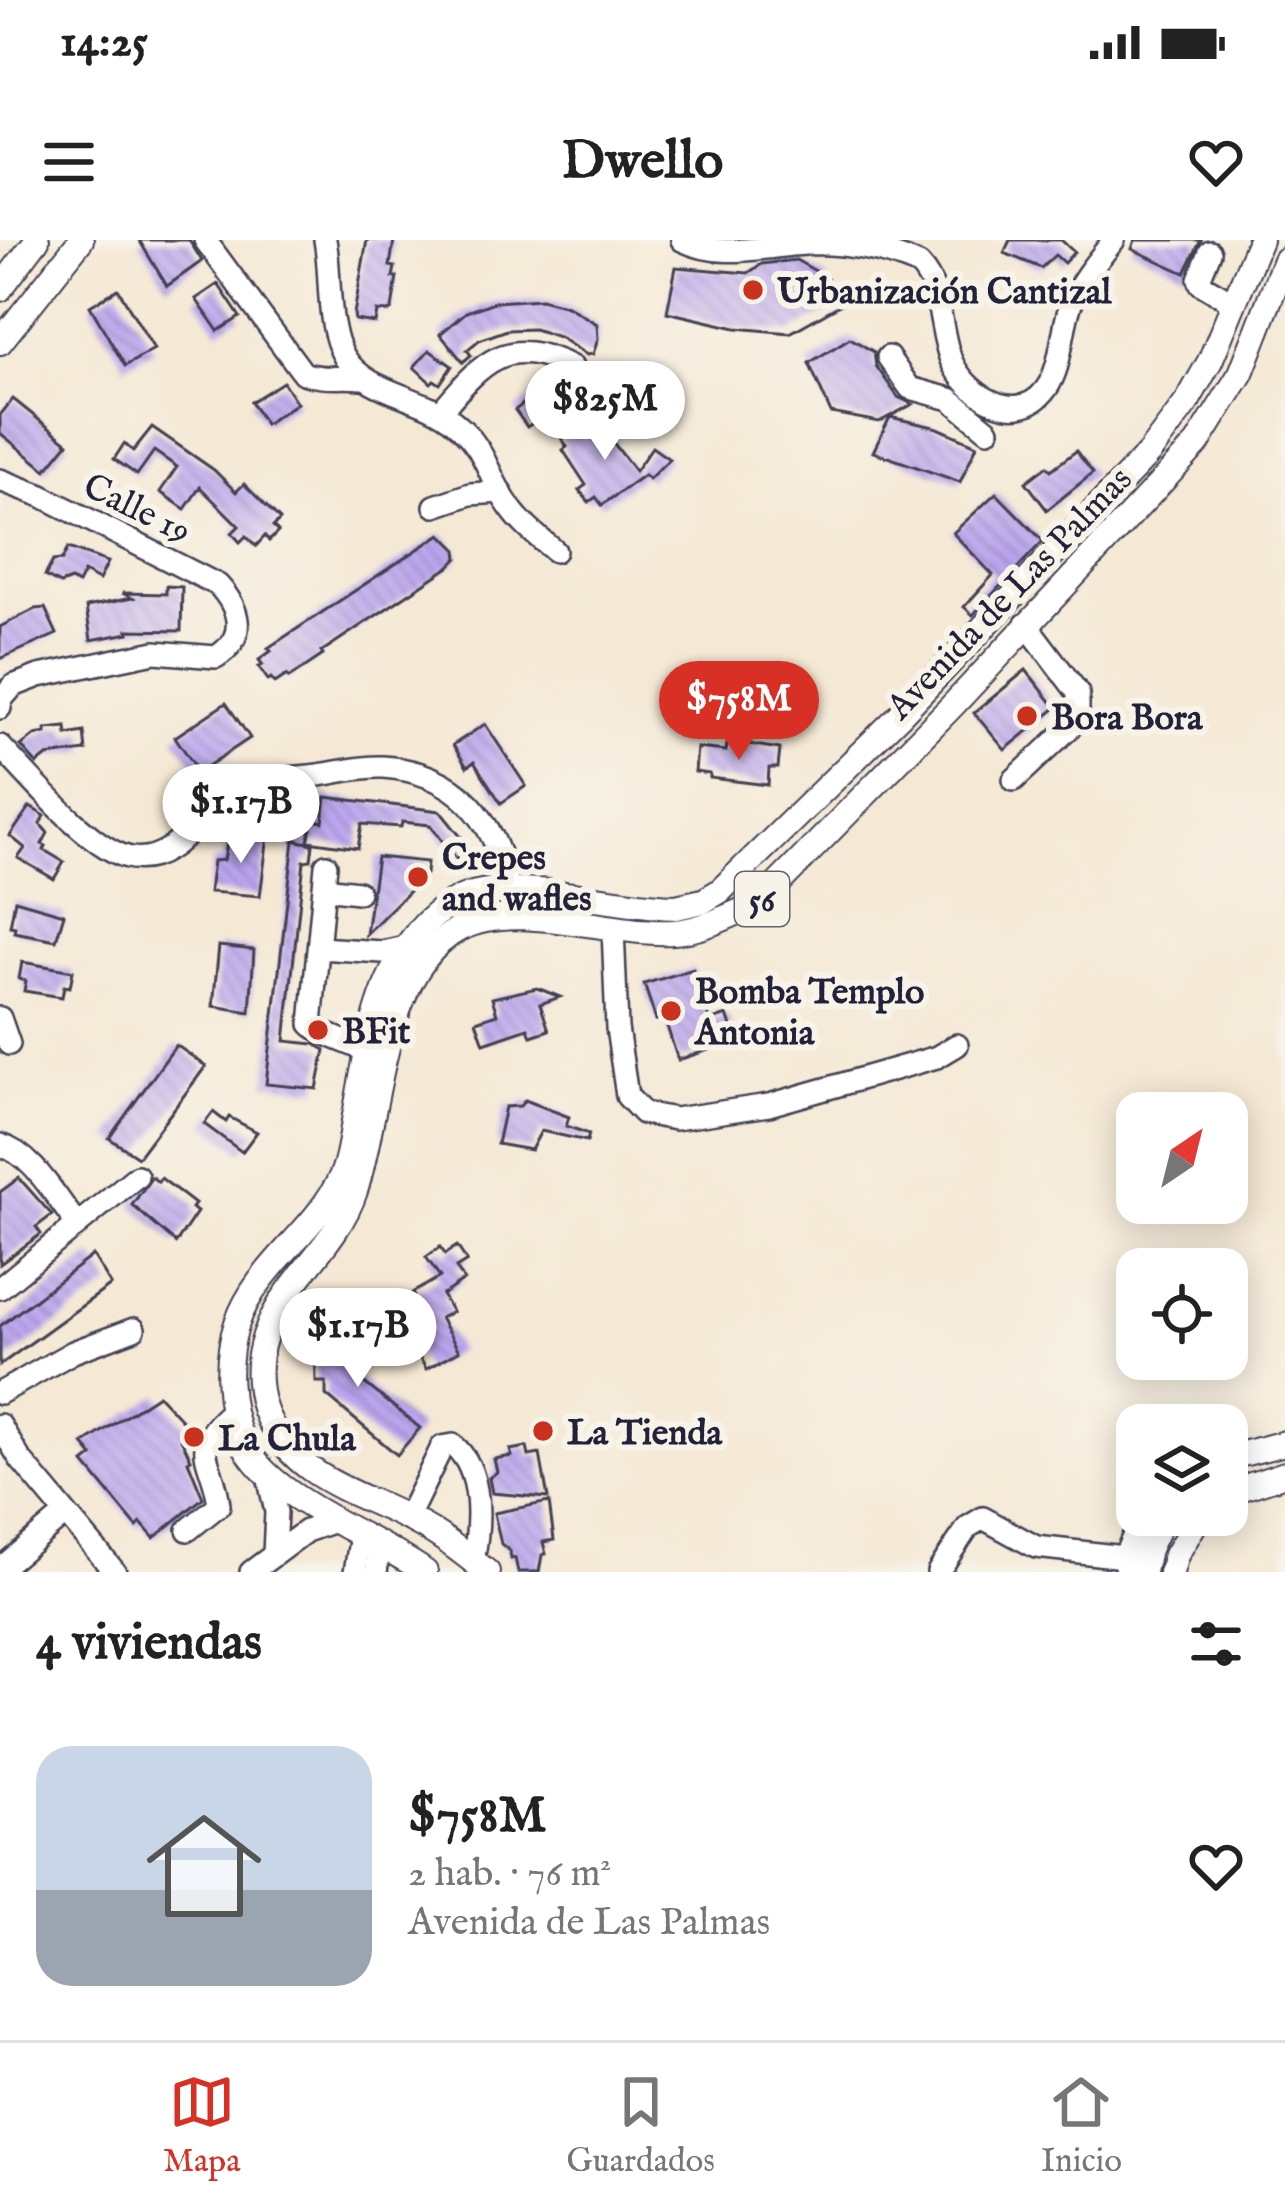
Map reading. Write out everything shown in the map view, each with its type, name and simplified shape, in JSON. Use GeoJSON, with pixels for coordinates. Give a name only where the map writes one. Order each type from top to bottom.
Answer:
{"type":"FeatureCollection","features":[{"type":"Feature","properties":{"kind":"main road"},"geometry":{"type":"LineString","coordinates":[[0,289],[37,240]]}},
{"type":"Feature","properties":{"kind":"main road"},"geometry":{"type":"LineString","coordinates":[[0,342],[81,240]]}},
{"type":"Feature","properties":{"kind":"main road","name":"Avenida de Las Palmas"},"geometry":{"type":"LineString","coordinates":[[425,1572],[268,1476],[242,1442],[233,1410],[231,1357],[237,1322],[268,1272],[322,1212],[343,1172],[386,987],[405,947],[437,911],[466,896],[509,890],[661,907],[688,905],[720,891],[962,652],[1149,453],[1204,372],[1256,241]]}},
{"type":"Feature","properties":{"kind":"main road","name":"Avenida de Las Palmas"},"geometry":{"type":"LineString","coordinates":[[480,1566],[407,1519],[308,1468],[289,1450],[266,1414],[259,1376],[262,1345],[274,1314],[354,1196],[401,999],[415,968],[439,941],[464,926],[497,918],[678,932],[760,902],[1125,523],[1218,416],[1240,374],[1285,260]]}},
{"type":"Feature","properties":{"kind":"main road"},"geometry":{"type":"LineString","coordinates":[[1248,1453],[1285,1443]]}},
{"type":"Feature","properties":{"kind":"main road"},"geometry":{"type":"LineString","coordinates":[[1248,1486],[1285,1474]]}},
{"type":"Feature","properties":{"kind":"main road"},"geometry":{"type":"LineString","coordinates":[[1131,1567],[1151,1536]]}},
{"type":"Feature","properties":{"kind":"main road"},"geometry":{"type":"LineString","coordinates":[[1172,1572],[1187,1536]]}},
{"type":"Feature","properties":{"kind":"street"},"geometry":{"type":"LineString","coordinates":[[0,358],[93,240]]}},
{"type":"Feature","properties":{"kind":"street"},"geometry":{"type":"LineString","coordinates":[[205,240],[303,373],[319,379],[338,365]]}},
{"type":"Feature","properties":{"kind":"street"},"geometry":{"type":"LineString","coordinates":[[325,240],[338,365]]}},
{"type":"Feature","properties":{"kind":"street"},"geometry":{"type":"LineString","coordinates":[[682,240],[715,251],[812,243],[841,246],[919,265],[932,286],[952,362],[968,386],[1001,406],[1026,404],[1042,395],[1051,382],[1071,303],[1114,240]]}},
{"type":"Feature","properties":{"kind":"street"},"geometry":{"type":"LineString","coordinates":[[1210,252],[1199,280],[1234,302]]}},
{"type":"Feature","properties":{"kind":"street"},"geometry":{"type":"LineString","coordinates":[[441,410],[493,358],[518,351],[546,354],[572,368]]}},
{"type":"Feature","properties":{"kind":"street"},"geometry":{"type":"LineString","coordinates":[[888,357],[910,388],[950,399],[988,430]]}},
{"type":"Feature","properties":{"kind":"street"},"geometry":{"type":"LineString","coordinates":[[338,365],[441,410],[467,432],[485,455],[501,492],[530,531],[555,551]]}},
{"type":"Feature","properties":{"kind":"street"},"geometry":{"type":"LineString","coordinates":[[966,438],[974,440],[988,430],[1001,406]]}},
{"type":"Feature","properties":{"kind":"street","name":"Calle 19"},"geometry":{"type":"LineString","coordinates":[[0,480],[205,577],[237,608],[234,641],[216,657],[155,652],[39,676],[13,686],[0,708]]}},
{"type":"Feature","properties":{"kind":"street"},"geometry":{"type":"LineString","coordinates":[[435,506],[470,494],[501,492]]}},
{"type":"Feature","properties":{"kind":"street"},"geometry":{"type":"LineString","coordinates":[[1014,780],[1078,720],[1080,707],[1078,693],[1026,624]]}},
{"type":"Feature","properties":{"kind":"street"},"geometry":{"type":"LineString","coordinates":[[0,746],[27,778],[99,840],[119,854],[145,859],[175,845],[218,802],[241,788],[378,766],[422,772],[454,788],[490,828],[503,858],[509,890]]}},
{"type":"Feature","properties":{"kind":"street"},"geometry":{"type":"LineString","coordinates":[[358,892],[325,876],[311,1024],[369,1053]]}},
{"type":"Feature","properties":{"kind":"street"},"geometry":{"type":"LineString","coordinates":[[613,928],[617,1028],[627,1096],[643,1113],[675,1119],[769,1105],[937,1058],[957,1045]]}},
{"type":"Feature","properties":{"kind":"street"},"geometry":{"type":"LineString","coordinates":[[319,948],[382,952],[405,947]]}},
{"type":"Feature","properties":{"kind":"street"},"geometry":{"type":"LineString","coordinates":[[0,1018],[9,1044]]}},
{"type":"Feature","properties":{"kind":"street"},"geometry":{"type":"LineString","coordinates":[[0,1144],[29,1162],[77,1224]]}},
{"type":"Feature","properties":{"kind":"street"},"geometry":{"type":"LineString","coordinates":[[0,1288],[137,1176]]}},
{"type":"Feature","properties":{"kind":"street"},"geometry":{"type":"LineString","coordinates":[[0,1393],[73,1352],[134,1329]]}},
{"type":"Feature","properties":{"kind":"street"},"geometry":{"type":"LineString","coordinates":[[188,1530],[219,1505],[204,1447],[212,1428],[233,1410]]}},
{"type":"Feature","properties":{"kind":"street"},"geometry":{"type":"LineString","coordinates":[[0,1425],[10,1463],[65,1514],[116,1572]]}},
{"type":"Feature","properties":{"kind":"street"},"geometry":{"type":"LineString","coordinates":[[407,1519],[433,1460],[442,1448],[453,1445],[466,1461],[477,1501],[480,1566]]}},
{"type":"Feature","properties":{"kind":"street"},"geometry":{"type":"LineString","coordinates":[[268,1476],[276,1512],[274,1554]]}},
{"type":"Feature","properties":{"kind":"street"},"geometry":{"type":"LineString","coordinates":[[0,1570],[65,1514]]}},
{"type":"Feature","properties":{"kind":"street"},"geometry":{"type":"LineString","coordinates":[[938,1572],[968,1527],[982,1518],[1036,1547],[1131,1567],[1138,1536]]}},
{"type":"Feature","properties":{"kind":"street"},"geometry":{"type":"LineString","coordinates":[[250,1572],[306,1531],[335,1521]]}},
{"type":"Feature","properties":{"kind":"street"},"geometry":{"type":"LineString","coordinates":[[355,1572],[370,1540]]}},
{"type":"Feature","properties":{"kind":"street"},"geometry":{"type":"LineString","coordinates":[[370,1540],[376,1572]]}},
{"type":"Feature","properties":{"kind":"building"},"geometry":{"type":"Polygon","coordinates":[[[139,240],[189,240],[202,261],[167,286],[139,240]]]}},
{"type":"Feature","properties":{"kind":"building"},"geometry":{"type":"Polygon","coordinates":[[[367,240],[394,240],[390,266],[395,267],[393,277],[397,277],[392,309],[377,311],[375,323],[355,320],[354,314],[367,240]]]}},
{"type":"Feature","properties":{"kind":"building"},"geometry":{"type":"Polygon","coordinates":[[[1010,240],[1061,240],[1074,252],[1064,263],[1055,255],[1041,268],[1004,253],[1010,240]]]}},
{"type":"Feature","properties":{"kind":"building"},"geometry":{"type":"Polygon","coordinates":[[[1135,240],[1201,240],[1185,273],[1132,249],[1135,240]]]}},
{"type":"Feature","properties":{"kind":"building","name":"Urbanización Cantizal"},"geometry":{"type":"Polygon","coordinates":[[[796,260],[826,277],[843,303],[790,333],[736,328],[667,312],[676,267],[748,273],[762,264],[796,260]]]}},
{"type":"Feature","properties":{"kind":"building"},"geometry":{"type":"Polygon","coordinates":[[[218,284],[240,317],[218,331],[196,299],[218,284]]]}},
{"type":"Feature","properties":{"kind":"building"},"geometry":{"type":"Polygon","coordinates":[[[118,289],[154,349],[125,366],[90,306],[118,289]]]}},
{"type":"Feature","properties":{"kind":"building"},"geometry":{"type":"Polygon","coordinates":[[[541,299],[567,306],[597,324],[593,354],[534,329],[507,330],[479,340],[467,350],[471,355],[463,362],[440,334],[466,312],[494,302],[541,299]]]}},
{"type":"Feature","properties":{"kind":"building"},"geometry":{"type":"Polygon","coordinates":[[[850,338],[874,352],[876,366],[898,397],[913,404],[879,422],[831,413],[809,363],[850,338]]]}},
{"type":"Feature","properties":{"kind":"building"},"geometry":{"type":"Polygon","coordinates":[[[429,350],[452,366],[440,384],[431,383],[414,367],[429,350]]]}},
{"type":"Feature","properties":{"kind":"building"},"geometry":{"type":"Polygon","coordinates":[[[283,382],[297,403],[265,424],[251,402],[283,382]]]}},
{"type":"Feature","properties":{"kind":"building"},"geometry":{"type":"Polygon","coordinates":[[[543,389],[556,407],[527,427],[515,410],[543,389]]]}},
{"type":"Feature","properties":{"kind":"building"},"geometry":{"type":"Polygon","coordinates":[[[13,399],[68,443],[46,470],[0,433],[0,415],[13,399]]]}},
{"type":"Feature","properties":{"kind":"building"},"geometry":{"type":"Polygon","coordinates":[[[890,417],[938,428],[977,445],[960,482],[873,452],[890,417]]]}},
{"type":"Feature","properties":{"kind":"building"},"geometry":{"type":"Polygon","coordinates":[[[589,419],[595,427],[599,424],[635,471],[652,447],[669,459],[649,479],[644,475],[602,505],[596,497],[589,502],[579,490],[586,485],[563,450],[567,447],[562,439],[589,419]]]}},
{"type":"Feature","properties":{"kind":"building"},"geometry":{"type":"Polygon","coordinates":[[[152,427],[214,470],[236,492],[244,484],[280,520],[273,527],[278,532],[269,541],[265,536],[256,546],[246,536],[240,542],[232,533],[239,526],[200,487],[185,509],[160,492],[177,467],[154,451],[137,475],[114,459],[124,444],[133,451],[152,427]]]}},
{"type":"Feature","properties":{"kind":"building"},"geometry":{"type":"Polygon","coordinates":[[[1076,451],[1093,473],[1047,510],[1026,482],[1076,451]]]}},
{"type":"Feature","properties":{"kind":"building"},"geometry":{"type":"Polygon","coordinates":[[[996,493],[1043,541],[973,615],[964,607],[993,575],[953,533],[996,493]]]}},
{"type":"Feature","properties":{"kind":"building"},"geometry":{"type":"Polygon","coordinates":[[[441,534],[457,550],[458,558],[449,567],[289,678],[275,683],[268,680],[259,660],[271,651],[268,648],[441,534]]]}},
{"type":"Feature","properties":{"kind":"building"},"geometry":{"type":"Polygon","coordinates":[[[68,548],[108,562],[99,580],[84,572],[78,584],[71,580],[60,584],[45,576],[68,548]]]}},
{"type":"Feature","properties":{"kind":"building"},"geometry":{"type":"Polygon","coordinates":[[[166,586],[182,587],[181,631],[128,630],[91,640],[86,607],[132,598],[122,593],[166,594],[166,586]]]}},
{"type":"Feature","properties":{"kind":"building"},"geometry":{"type":"Polygon","coordinates":[[[45,608],[57,634],[0,659],[0,627],[45,608]]]}},
{"type":"Feature","properties":{"kind":"building"},"geometry":{"type":"Polygon","coordinates":[[[1026,670],[1056,708],[1005,750],[974,713],[1026,670]]]}},
{"type":"Feature","properties":{"kind":"building"},"geometry":{"type":"Polygon","coordinates":[[[226,703],[250,738],[199,772],[175,737],[226,703]]]}},
{"type":"Feature","properties":{"kind":"building"},"geometry":{"type":"Polygon","coordinates":[[[485,724],[526,786],[501,803],[474,762],[467,767],[453,745],[485,724]]]}},
{"type":"Feature","properties":{"kind":"building"},"geometry":{"type":"Polygon","coordinates":[[[66,727],[67,735],[84,732],[86,751],[47,756],[37,764],[21,746],[46,729],[66,727]]]}},
{"type":"Feature","properties":{"kind":"building"},"geometry":{"type":"Polygon","coordinates":[[[735,742],[780,749],[778,768],[769,768],[768,785],[695,772],[697,748],[726,751],[735,742]]]}},
{"type":"Feature","properties":{"kind":"building"},"geometry":{"type":"Polygon","coordinates":[[[326,797],[440,811],[478,858],[459,862],[430,825],[402,822],[401,827],[362,824],[358,848],[308,841],[313,820],[323,822],[326,797]]]}},
{"type":"Feature","properties":{"kind":"building"},"geometry":{"type":"Polygon","coordinates":[[[30,807],[45,816],[40,824],[48,833],[44,850],[64,862],[54,879],[18,858],[25,848],[10,836],[30,807]]]}},
{"type":"Feature","properties":{"kind":"building"},"geometry":{"type":"Polygon","coordinates":[[[229,832],[268,836],[260,896],[209,892],[213,861],[224,860],[229,832]]]}},
{"type":"Feature","properties":{"kind":"building"},"geometry":{"type":"Polygon","coordinates":[[[294,840],[313,844],[311,860],[304,861],[285,1041],[325,1050],[317,1089],[266,1084],[294,840]]]}},
{"type":"Feature","properties":{"kind":"building"},"geometry":{"type":"Polygon","coordinates":[[[377,857],[427,862],[426,874],[366,934],[377,857]]]}},
{"type":"Feature","properties":{"kind":"building"},"geometry":{"type":"Polygon","coordinates":[[[15,900],[64,914],[56,940],[14,932],[15,927],[10,926],[15,900]]]}},
{"type":"Feature","properties":{"kind":"building"},"geometry":{"type":"Polygon","coordinates":[[[219,946],[254,950],[250,1012],[213,1006],[219,946]]]}},
{"type":"Feature","properties":{"kind":"building"},"geometry":{"type":"Polygon","coordinates":[[[22,962],[73,971],[70,987],[64,986],[62,997],[24,991],[26,981],[19,979],[22,962]]]}},
{"type":"Feature","properties":{"kind":"building","name":"Bomba Templo Antonia"},"geometry":{"type":"Polygon","coordinates":[[[693,969],[710,1021],[727,1015],[736,1041],[678,1060],[664,1017],[656,1020],[644,984],[693,969]]]}},
{"type":"Feature","properties":{"kind":"building"},"geometry":{"type":"Polygon","coordinates":[[[537,988],[560,997],[540,1004],[549,1030],[531,1036],[528,1028],[484,1043],[476,1021],[497,1014],[492,998],[537,988]]]}},
{"type":"Feature","properties":{"kind":"building"},"geometry":{"type":"Polygon","coordinates":[[[176,1045],[206,1066],[138,1157],[109,1138],[176,1045]]]}},
{"type":"Feature","properties":{"kind":"building"},"geometry":{"type":"Polygon","coordinates":[[[525,1100],[569,1117],[566,1126],[589,1134],[587,1141],[541,1131],[531,1150],[497,1144],[505,1107],[520,1106],[525,1100]]]}},
{"type":"Feature","properties":{"kind":"building"},"geometry":{"type":"Polygon","coordinates":[[[213,1112],[226,1122],[229,1117],[257,1132],[242,1152],[204,1124],[213,1112]]]}},
{"type":"Feature","properties":{"kind":"building"},"geometry":{"type":"Polygon","coordinates":[[[152,1177],[158,1182],[161,1178],[195,1204],[192,1208],[197,1212],[176,1243],[132,1205],[152,1177]]]}},
{"type":"Feature","properties":{"kind":"building"},"geometry":{"type":"Polygon","coordinates":[[[19,1178],[52,1215],[36,1227],[41,1234],[0,1264],[0,1192],[19,1178]]]}},
{"type":"Feature","properties":{"kind":"building"},"geometry":{"type":"Polygon","coordinates":[[[457,1246],[467,1261],[456,1268],[464,1280],[442,1295],[452,1312],[440,1318],[459,1351],[426,1369],[405,1325],[411,1321],[407,1314],[418,1304],[412,1293],[440,1277],[426,1257],[440,1247],[445,1254],[457,1246]]]}},
{"type":"Feature","properties":{"kind":"building"},"geometry":{"type":"Polygon","coordinates":[[[93,1255],[111,1285],[0,1365],[0,1326],[93,1255]]]}},
{"type":"Feature","properties":{"kind":"building"},"geometry":{"type":"Polygon","coordinates":[[[315,1327],[351,1327],[351,1367],[357,1367],[357,1377],[420,1428],[397,1455],[326,1395],[326,1382],[316,1382],[315,1327]]]}},
{"type":"Feature","properties":{"kind":"building"},"geometry":{"type":"Polygon","coordinates":[[[158,1395],[192,1431],[181,1439],[203,1498],[154,1538],[141,1523],[137,1527],[84,1463],[93,1456],[83,1444],[158,1395]]]}},
{"type":"Feature","properties":{"kind":"building"},"geometry":{"type":"Polygon","coordinates":[[[527,1447],[529,1456],[540,1454],[548,1498],[492,1493],[489,1478],[497,1472],[494,1459],[527,1447]]]}},
{"type":"Feature","properties":{"kind":"building"},"geometry":{"type":"Polygon","coordinates":[[[549,1502],[554,1540],[543,1542],[546,1554],[539,1572],[518,1572],[515,1558],[501,1544],[494,1513],[549,1502]]]}},
{"type":"Feature","properties":{"kind":"place","name":"Urbanización Cantizal"},"geometry":{"type":"Point","coordinates":[753,290]}},
{"type":"Feature","properties":{"kind":"place","name":"Bora Bora"},"geometry":{"type":"Point","coordinates":[1027,716]}},
{"type":"Feature","properties":{"kind":"place","name":"Crepes and wafles"},"geometry":{"type":"Point","coordinates":[418,877]}},
{"type":"Feature","properties":{"kind":"place","name":"Bomba Templo Antonia"},"geometry":{"type":"Point","coordinates":[671,1011]}},
{"type":"Feature","properties":{"kind":"place","name":"BFit"},"geometry":{"type":"Point","coordinates":[318,1030]}},
{"type":"Feature","properties":{"kind":"place","name":"La Tienda"},"geometry":{"type":"Point","coordinates":[543,1431]}},
{"type":"Feature","properties":{"kind":"place","name":"La Chula"},"geometry":{"type":"Point","coordinates":[194,1437]}}]}
